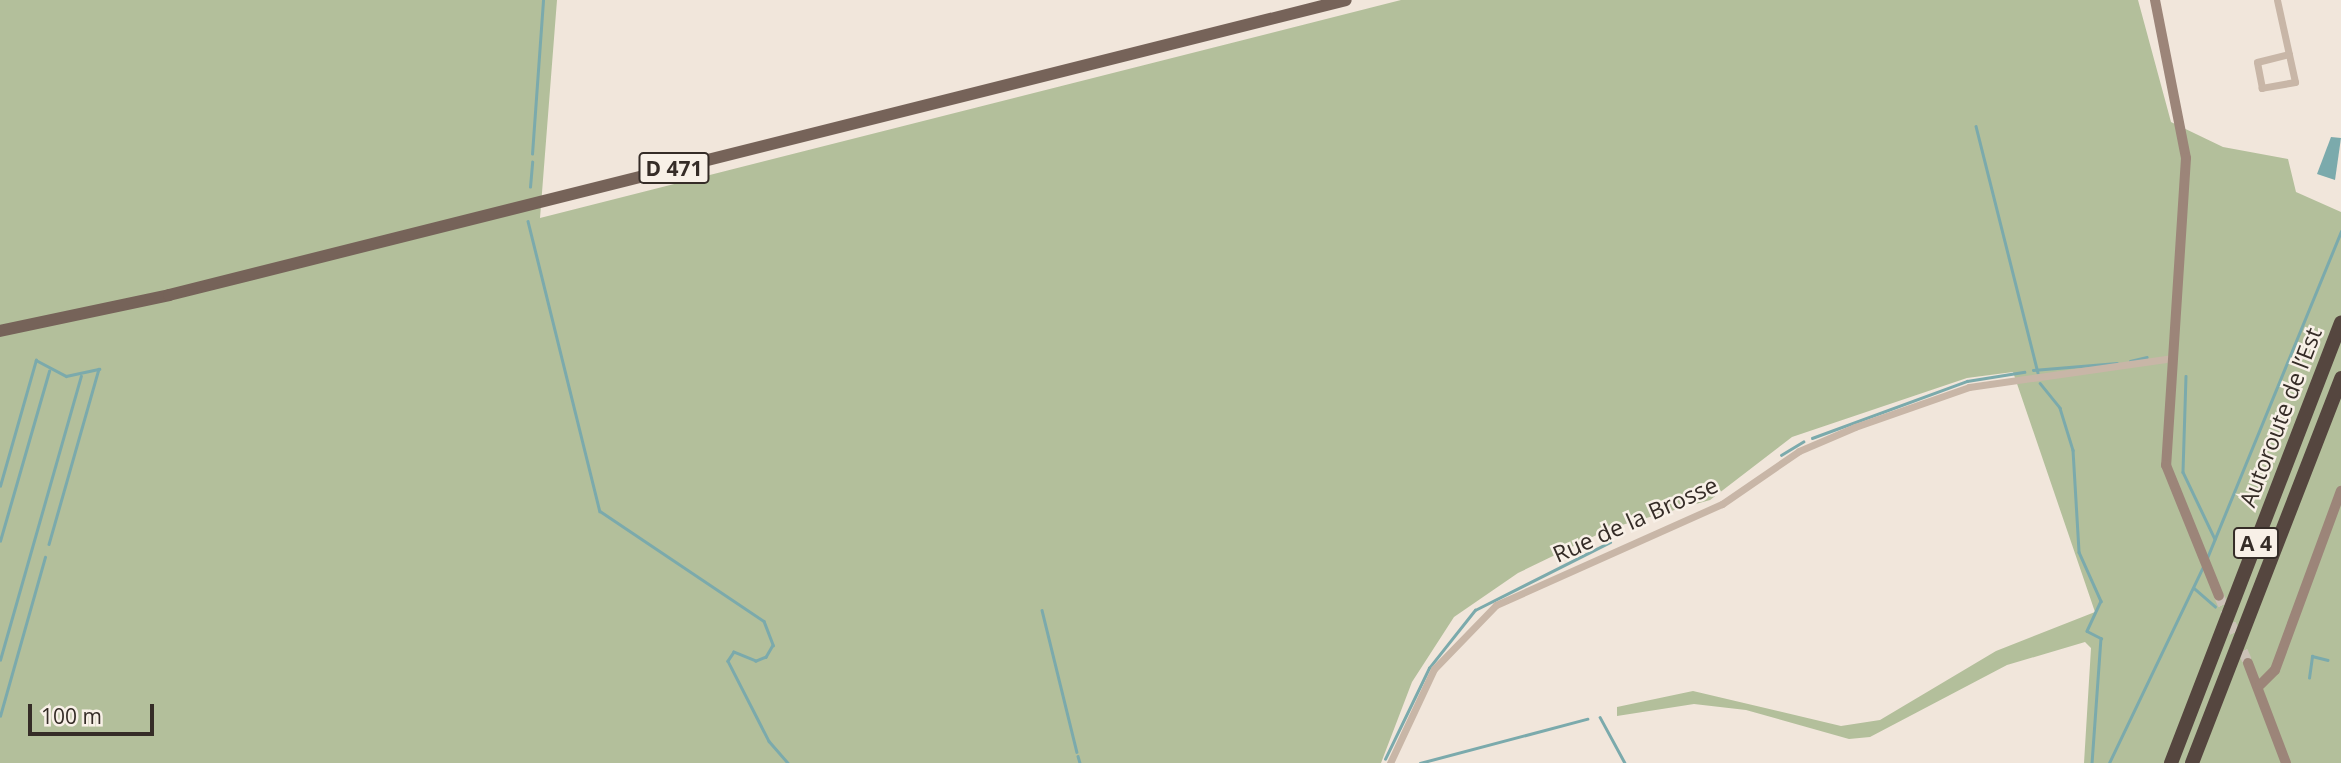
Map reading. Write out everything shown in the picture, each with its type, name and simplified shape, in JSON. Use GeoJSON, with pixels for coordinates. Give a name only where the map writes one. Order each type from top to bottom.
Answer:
{"type":"FeatureCollection","features":[{"type":"Feature","properties":{"kind":"highway","name":"Autoroute de l’Est"},"geometry":{"type":"LineString","coordinates":[[2171,763],[2341,323]]}},
{"type":"Feature","properties":{"kind":"highway","name":"Autoroute de l’Est"},"geometry":{"type":"LineString","coordinates":[[2192,763],[2341,378]]}},
{"type":"Feature","properties":{"kind":"main road","name":"D 471"},"geometry":{"type":"LineString","coordinates":[[0,331],[169,295],[1346,0]]}},
{"type":"Feature","properties":{"kind":"main road"},"geometry":{"type":"LineString","coordinates":[[2155,0],[2185,147],[2166,465],[2219,596]]}},
{"type":"Feature","properties":{"kind":"main road"},"geometry":{"type":"LineString","coordinates":[[2260,685],[2275,670],[2340,492]]}},
{"type":"Feature","properties":{"kind":"main road"},"geometry":{"type":"LineString","coordinates":[[2248,663],[2260,685],[2286,763]]}},
{"type":"Feature","properties":{"kind":"street"},"geometry":{"type":"LineString","coordinates":[[2277,0],[2289,54],[2295,82],[2262,88],[2257,62],[2289,54]]}},
{"type":"Feature","properties":{"kind":"street","name":"Rue de la Brosse"},"geometry":{"type":"LineString","coordinates":[[1390,763],[1434,669],[1496,605],[1721,504],[1799,451],[1855,427],[1969,387],[2173,358]]}},
{"type":"Feature","properties":{"kind":"green space"},"geometry":{"type":"Polygon","coordinates":[[[0,0],[557,0],[540,218],[1401,0],[2138,0],[2171,122],[2223,147],[2288,159],[2296,192],[2341,212],[2341,763],[2084,763],[2091,648],[2085,642],[2007,665],[1870,737],[1849,739],[1746,710],[1694,704],[1617,716],[1617,707],[1693,691],[1841,726],[1880,720],[1996,651],[2095,612],[2013,372],[1967,378],[1792,437],[1710,500],[1611,528],[1518,573],[1454,617],[1412,682],[1381,763],[0,763],[0,0]]]}},
{"type":"Feature","properties":{"kind":"water"},"geometry":{"type":"Polygon","coordinates":[[[2331,137],[2341,138],[2335,180],[2317,174],[2331,137]]]}},
{"type":"Feature","properties":{"kind":"waterway"},"geometry":{"type":"LineString","coordinates":[[532,154],[543,0]]}},
{"type":"Feature","properties":{"kind":"waterway"},"geometry":{"type":"LineString","coordinates":[[1976,126],[2038,372]]}},
{"type":"Feature","properties":{"kind":"waterway"},"geometry":{"type":"LineString","coordinates":[[530,187],[532,162]]}},
{"type":"Feature","properties":{"kind":"waterway"},"geometry":{"type":"LineString","coordinates":[[528,221],[600,511],[764,621],[773,645],[766,657],[756,661],[734,652],[728,661],[769,741],[788,763]]}},
{"type":"Feature","properties":{"kind":"waterway"},"geometry":{"type":"LineString","coordinates":[[2207,558],[2341,231]]}},
{"type":"Feature","properties":{"kind":"waterway"},"geometry":{"type":"LineString","coordinates":[[2130,361],[2147,357]]}},
{"type":"Feature","properties":{"kind":"waterway"},"geometry":{"type":"LineString","coordinates":[[0,486],[36,360],[66,376],[99,369],[49,544]]}},
{"type":"Feature","properties":{"kind":"waterway"},"geometry":{"type":"LineString","coordinates":[[2033,370],[2117,363]]}},
{"type":"Feature","properties":{"kind":"waterway"},"geometry":{"type":"LineString","coordinates":[[0,541],[49,371]]}},
{"type":"Feature","properties":{"kind":"waterway"},"geometry":{"type":"LineString","coordinates":[[1812,438],[1967,381],[2024,372]]}},
{"type":"Feature","properties":{"kind":"waterway"},"geometry":{"type":"LineString","coordinates":[[0,660],[81,376]]}},
{"type":"Feature","properties":{"kind":"waterway"},"geometry":{"type":"LineString","coordinates":[[2186,376],[2183,472],[2215,539]]}},
{"type":"Feature","properties":{"kind":"waterway"},"geometry":{"type":"LineString","coordinates":[[2040,383],[2060,408],[2073,450],[2079,552],[2101,601],[2087,631],[2101,638],[2092,763]]}},
{"type":"Feature","properties":{"kind":"waterway"},"geometry":{"type":"LineString","coordinates":[[1781,455],[1803,442]]}},
{"type":"Feature","properties":{"kind":"waterway"},"geometry":{"type":"LineString","coordinates":[[1385,759],[1429,668],[1475,610],[1610,542]]}},
{"type":"Feature","properties":{"kind":"waterway"},"geometry":{"type":"LineString","coordinates":[[0,716],[45,557]]}},
{"type":"Feature","properties":{"kind":"waterway"},"geometry":{"type":"LineString","coordinates":[[2109,763],[2203,567]]}},
{"type":"Feature","properties":{"kind":"waterway"},"geometry":{"type":"LineString","coordinates":[[2194,588],[2215,606]]}},
{"type":"Feature","properties":{"kind":"waterway"},"geometry":{"type":"LineString","coordinates":[[1042,610],[1077,752]]}},
{"type":"Feature","properties":{"kind":"waterway"},"geometry":{"type":"LineString","coordinates":[[2309,678],[2312,656],[2328,660]]}},
{"type":"Feature","properties":{"kind":"waterway"},"geometry":{"type":"LineString","coordinates":[[1600,717],[1625,763]]}},
{"type":"Feature","properties":{"kind":"waterway"},"geometry":{"type":"LineString","coordinates":[[1420,763],[1587,719]]}},
{"type":"Feature","properties":{"kind":"waterway"},"geometry":{"type":"LineString","coordinates":[[1078,756],[1080,763]]}},
{"type":"Feature","properties":{"kind":"tunnel"},"geometry":{"type":"LineString","coordinates":[[2219,596],[2248,663]]}}]}
